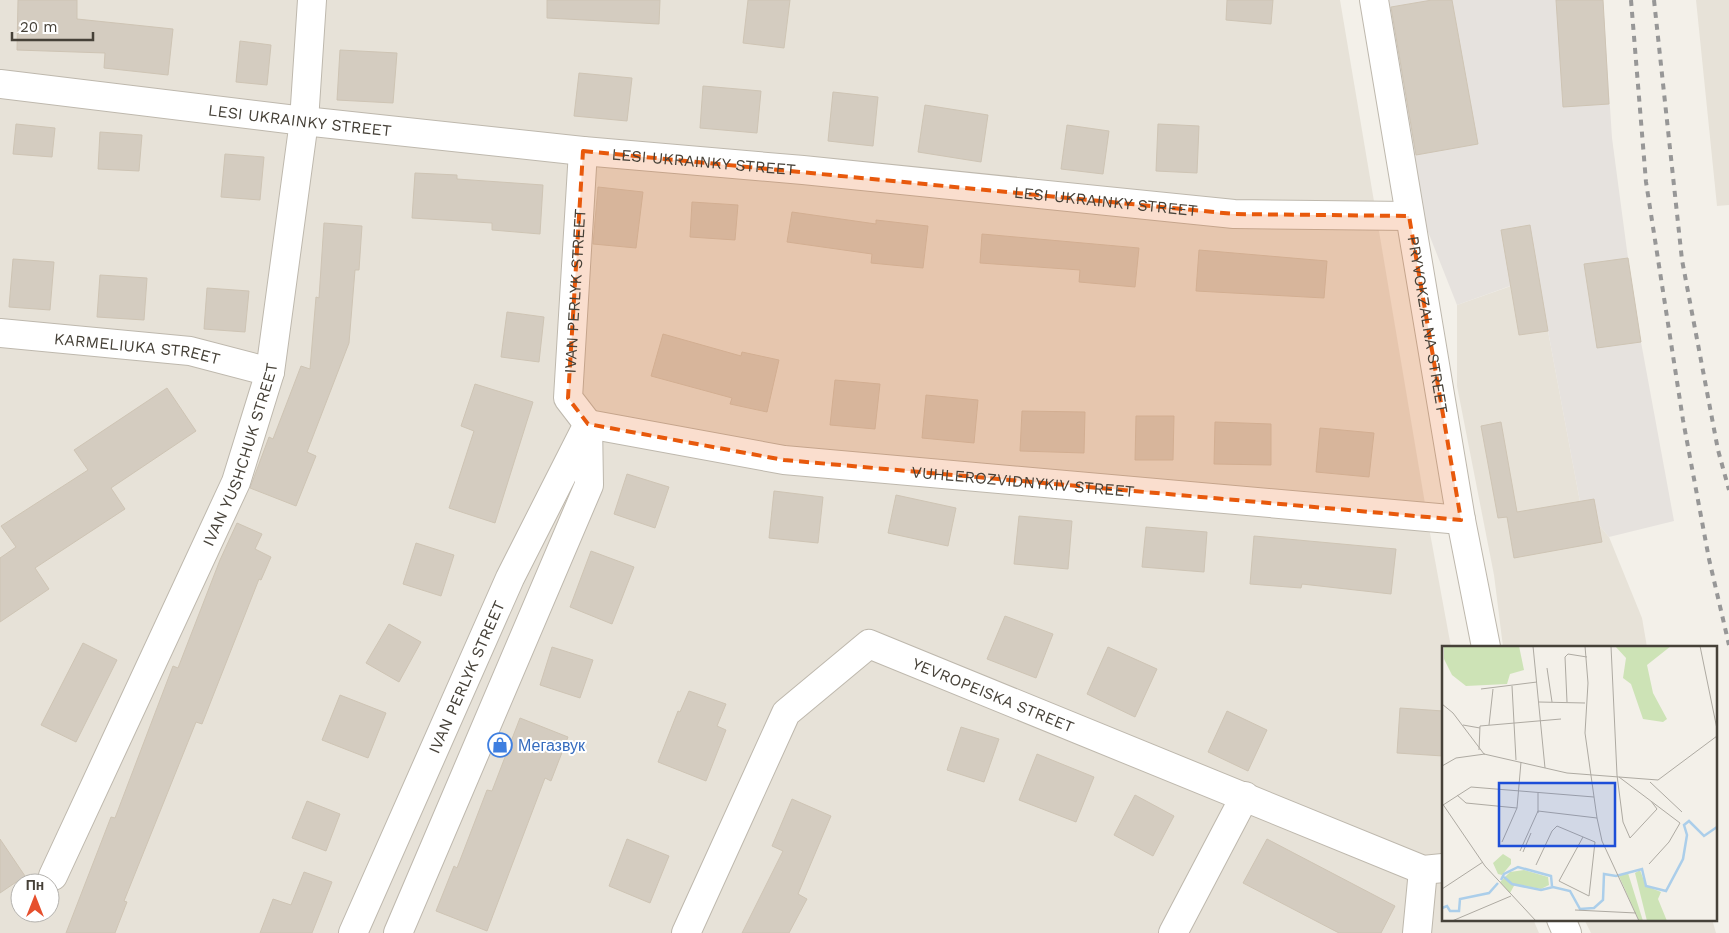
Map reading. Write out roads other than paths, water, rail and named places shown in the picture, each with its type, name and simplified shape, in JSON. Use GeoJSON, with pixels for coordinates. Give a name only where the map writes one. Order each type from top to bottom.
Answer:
{"type":"FeatureCollection","features":[{"type":"Feature","properties":{"kind":"street","name":"IVAN YUSHCHUK STREET"},"geometry":{"type":"LineString","coordinates":[[54,873],[236,482],[270,372],[304,121],[312,0]]}},
{"type":"Feature","properties":{"kind":"street","name":"PRYVOKZALNA STREET"},"geometry":{"type":"LineString","coordinates":[[1374,0],[1461,520],[1486,646]]}},
{"type":"Feature","properties":{"kind":"street","name":"LESI UKRAINKY STREET"},"geometry":{"type":"LineString","coordinates":[[0,84],[304,121],[583,151],[803,170],[1234,214],[1409,216]]}},
{"type":"Feature","properties":{"kind":"street","name":"IVAN PERLYK STREET"},"geometry":{"type":"LineString","coordinates":[[353,933],[510,578],[588,424],[568,398],[583,151]]}},
{"type":"Feature","properties":{"kind":"street","name":"KARMELIUKA STREET"},"geometry":{"type":"LineString","coordinates":[[0,333],[190,351],[270,372]]}},
{"type":"Feature","properties":{"kind":"street","name":"VUHLEROZVIDNYKIV STREET"},"geometry":{"type":"LineString","coordinates":[[588,424],[784,460],[1461,520]]}},
{"type":"Feature","properties":{"kind":"street"},"geometry":{"type":"LineString","coordinates":[[398,933],[589,485],[588,424]]}},
{"type":"Feature","properties":{"kind":"street","name":"YEVROPEISKA STREET"},"geometry":{"type":"LineString","coordinates":[[686,933],[786,713],[869,644],[1245,796],[1433,869]]}},
{"type":"Feature","properties":{"kind":"street"},"geometry":{"type":"LineString","coordinates":[[1173,933],[1245,796]]}},
{"type":"Feature","properties":{"kind":"street"},"geometry":{"type":"LineString","coordinates":[[1416,933],[1433,869]]}},
{"type":"Feature","properties":{"kind":"street"},"geometry":{"type":"LineString","coordinates":[[1561,920],[1567,933]]}},
{"type":"Feature","properties":{"kind":"railway"},"geometry":{"type":"LineString","coordinates":[[1631,0],[1646,182],[1683,420],[1709,559],[1729,645]]}},
{"type":"Feature","properties":{"kind":"railway"},"geometry":{"type":"LineString","coordinates":[[1654,0],[1682,260],[1718,450],[1729,490]]}},
{"type":"Feature","properties":{"kind":"place","name":"Мегазвук"},"geometry":{"type":"Point","coordinates":[500,745]}}]}
